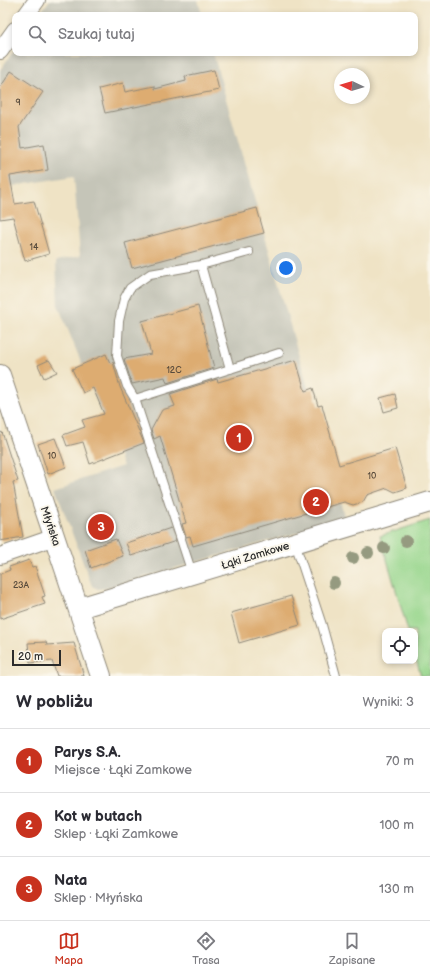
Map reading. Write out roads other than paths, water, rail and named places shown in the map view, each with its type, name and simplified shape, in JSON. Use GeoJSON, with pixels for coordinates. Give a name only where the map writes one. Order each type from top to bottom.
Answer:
{"type":"FeatureCollection","features":[{"type":"Feature","properties":{"kind":"street"},"geometry":{"type":"LineString","coordinates":[[28,12],[37,0]]}},
{"type":"Feature","properties":{"kind":"street"},"geometry":{"type":"LineString","coordinates":[[0,51],[12,34]]}},
{"type":"Feature","properties":{"kind":"street","name":"Młyńska"},"geometry":{"type":"LineString","coordinates":[[0,375],[80,608],[101,676]]}},
{"type":"Feature","properties":{"kind":"street","name":"Łąki Zamkowe"},"geometry":{"type":"LineString","coordinates":[[80,608],[430,502]]}},
{"type":"Feature","properties":{"kind":"street"},"geometry":{"type":"LineString","coordinates":[[0,556],[55,537]]}},
{"type":"Feature","properties":{"kind":"lane"},"geometry":{"type":"LineString","coordinates":[[192,574],[135,398],[127,386],[117,356],[119,321],[124,299],[130,288],[150,274],[201,265],[249,252]]}},
{"type":"Feature","properties":{"kind":"lane"},"geometry":{"type":"LineString","coordinates":[[201,265],[230,369]]}},
{"type":"Feature","properties":{"kind":"lane"},"geometry":{"type":"LineString","coordinates":[[135,398],[230,369],[279,352]]}},
{"type":"Feature","properties":{"kind":"lane"},"geometry":{"type":"LineString","coordinates":[[295,543],[322,625],[336,676]]}},
{"type":"Feature","properties":{"kind":"place","name":"Parys S.A."},"geometry":{"type":"Point","coordinates":[239,438]}},
{"type":"Feature","properties":{"kind":"place","name":"Kot w butach"},"geometry":{"type":"Point","coordinates":[316,502]}},
{"type":"Feature","properties":{"kind":"place","name":"Nata"},"geometry":{"type":"Point","coordinates":[101,527]}}]}
